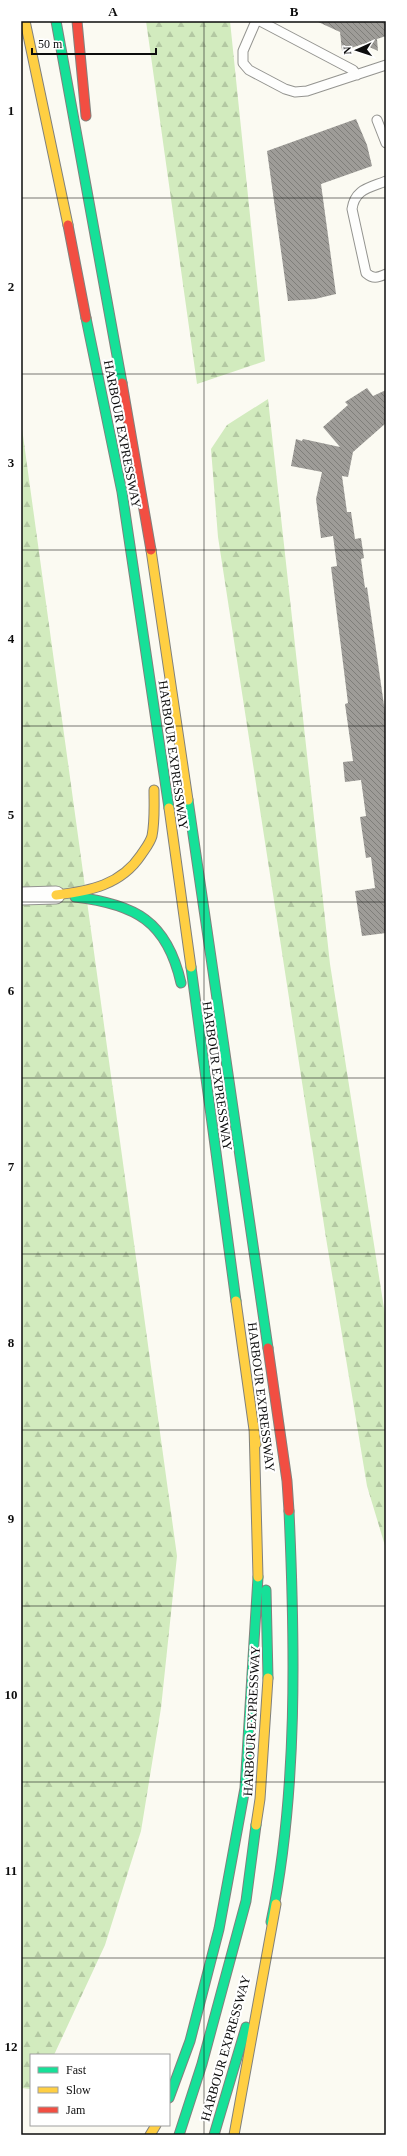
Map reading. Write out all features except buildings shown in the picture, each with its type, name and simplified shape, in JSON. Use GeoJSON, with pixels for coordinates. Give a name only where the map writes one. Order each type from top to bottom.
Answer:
{"type":"FeatureCollection","features":[{"type":"Feature","properties":{"kind":"main road","name":"HARBOUR EXPRESSWAY"},"geometry":{"type":"LineString","coordinates":[[25,21],[36,65],[122,492],[150,671],[254,1425],[265,1535],[268,1672],[260,1799],[246,1901],[202,2064],[179,2135]]}},
{"type":"Feature","properties":{"kind":"main road","name":"HARBOUR EXPRESSWAY"},"geometry":{"type":"LineString","coordinates":[[56,21],[112,321],[157,587],[287,1481],[293,1595],[292,1711],[288,1818],[276,1904],[252,2004],[214,2135]]}},
{"type":"Feature","properties":{"kind":"main road"},"geometry":{"type":"LineString","coordinates":[[77,21],[86,126]]}},
{"type":"Feature","properties":{"kind":"main road"},"geometry":{"type":"LineString","coordinates":[[88,142],[97,245]]}},
{"type":"Feature","properties":{"kind":"main road"},"geometry":{"type":"LineString","coordinates":[[150,671],[153,764]]}},
{"type":"Feature","properties":{"kind":"main road"},"geometry":{"type":"LineString","coordinates":[[56,895],[85,892],[120,879],[136,864],[152,838],[155,819],[153,780]]}},
{"type":"Feature","properties":{"kind":"main road"},"geometry":{"type":"LineString","coordinates":[[56,895],[104,900],[123,906],[148,920],[164,937],[174,956],[207,1090]]}},
{"type":"Feature","properties":{"kind":"main road"},"geometry":{"type":"LineString","coordinates":[[170,2095],[190,2041],[219,1929],[245,1788],[258,1590],[254,1425]]}},
{"type":"Feature","properties":{"kind":"main road"},"geometry":{"type":"LineString","coordinates":[[234,2135],[276,1904]]}},
{"type":"Feature","properties":{"kind":"main road"},"geometry":{"type":"LineString","coordinates":[[150,2135],[155,2126]]}},
{"type":"Feature","properties":{"kind":"street"},"geometry":{"type":"LineString","coordinates":[[21,896],[56,895]]}},
{"type":"Feature","properties":{"kind":"lane"},"geometry":{"type":"LineString","coordinates":[[256,21],[243,51],[243,63],[249,70],[295,92],[307,91],[386,65]]}},
{"type":"Feature","properties":{"kind":"lane"},"geometry":{"type":"LineString","coordinates":[[260,21],[353,70],[357,74]]}},
{"type":"Feature","properties":{"kind":"lane"},"geometry":{"type":"LineString","coordinates":[[377,120],[386,143]]}},
{"type":"Feature","properties":{"kind":"lane"},"geometry":{"type":"LineString","coordinates":[[386,181],[360,192],[353,199],[352,209],[366,272],[371,277],[377,278],[386,274]]}},
{"type":"Feature","properties":{"kind":"green space"},"geometry":{"type":"Polygon","coordinates":[[[146,21],[230,21],[265,361],[197,384],[146,21]]]}},
{"type":"Feature","properties":{"kind":"green space"},"geometry":{"type":"Polygon","coordinates":[[[268,399],[330,964],[386,1321],[386,1549],[367,1486],[326,1238],[218,537],[211,449],[227,425],[268,399]]]}},
{"type":"Feature","properties":{"kind":"green space"},"geometry":{"type":"Polygon","coordinates":[[[21,421],[177,1556],[161,1708],[141,1831],[105,1945],[54,2054],[30,2054],[30,2089],[21,2088],[21,421]]]}},
{"type":"Feature","properties":{"kind":"traffic: fast"},"geometry":{"type":"LineString","coordinates":[[56,21],[122,383]]}},
{"type":"Feature","properties":{"kind":"traffic: fast"},"geometry":{"type":"LineString","coordinates":[[86,318],[122,492],[169,808]]}},
{"type":"Feature","properties":{"kind":"traffic: fast"},"geometry":{"type":"LineString","coordinates":[[188,800],[268,1348]]}},
{"type":"Feature","properties":{"kind":"traffic: fast"},"geometry":{"type":"LineString","coordinates":[[75,897],[115,905],[131,911],[145,919],[157,930],[167,944],[175,962],[181,983]]}},
{"type":"Feature","properties":{"kind":"traffic: fast"},"geometry":{"type":"LineString","coordinates":[[191,967],[236,1301]]}},
{"type":"Feature","properties":{"kind":"traffic: fast"},"geometry":{"type":"LineString","coordinates":[[271,1922],[280,1873],[290,1770],[293,1613],[289,1511]]}},
{"type":"Feature","properties":{"kind":"traffic: fast"},"geometry":{"type":"LineString","coordinates":[[170,2095],[190,2041],[219,1929],[245,1788],[258,1577]]}},
{"type":"Feature","properties":{"kind":"traffic: fast"},"geometry":{"type":"LineString","coordinates":[[266,1590],[268,1678]]}},
{"type":"Feature","properties":{"kind":"traffic: fast"},"geometry":{"type":"LineString","coordinates":[[179,2135],[202,2064],[246,1901],[256,1825]]}},
{"type":"Feature","properties":{"kind":"traffic: fast"},"geometry":{"type":"LineString","coordinates":[[214,2135],[246,2027]]}},
{"type":"Feature","properties":{"kind":"traffic: slow"},"geometry":{"type":"LineString","coordinates":[[25,21],[68,225]]}},
{"type":"Feature","properties":{"kind":"traffic: slow"},"geometry":{"type":"LineString","coordinates":[[151,550],[188,800]]}},
{"type":"Feature","properties":{"kind":"traffic: slow"},"geometry":{"type":"LineString","coordinates":[[56,895],[104,885],[114,880],[133,865],[147,846],[152,836],[154,819],[154,790]]}},
{"type":"Feature","properties":{"kind":"traffic: slow"},"geometry":{"type":"LineString","coordinates":[[169,808],[191,967]]}},
{"type":"Feature","properties":{"kind":"traffic: slow"},"geometry":{"type":"LineString","coordinates":[[236,1301],[256,1444]]}},
{"type":"Feature","properties":{"kind":"traffic: slow"},"geometry":{"type":"LineString","coordinates":[[254,1425],[258,1577]]}},
{"type":"Feature","properties":{"kind":"traffic: slow"},"geometry":{"type":"LineString","coordinates":[[256,1825],[260,1799],[268,1678]]}},
{"type":"Feature","properties":{"kind":"traffic: slow"},"geometry":{"type":"LineString","coordinates":[[234,2135],[276,1904]]}},
{"type":"Feature","properties":{"kind":"traffic: slow"},"geometry":{"type":"LineString","coordinates":[[150,2135],[155,2126]]}},
{"type":"Feature","properties":{"kind":"traffic: jam"},"geometry":{"type":"LineString","coordinates":[[77,21],[86,116]]}},
{"type":"Feature","properties":{"kind":"traffic: jam"},"geometry":{"type":"LineString","coordinates":[[68,225],[86,318]]}},
{"type":"Feature","properties":{"kind":"traffic: jam"},"geometry":{"type":"LineString","coordinates":[[122,383],[151,550]]}},
{"type":"Feature","properties":{"kind":"traffic: jam"},"geometry":{"type":"LineString","coordinates":[[268,1348],[287,1481],[289,1511]]}}]}
